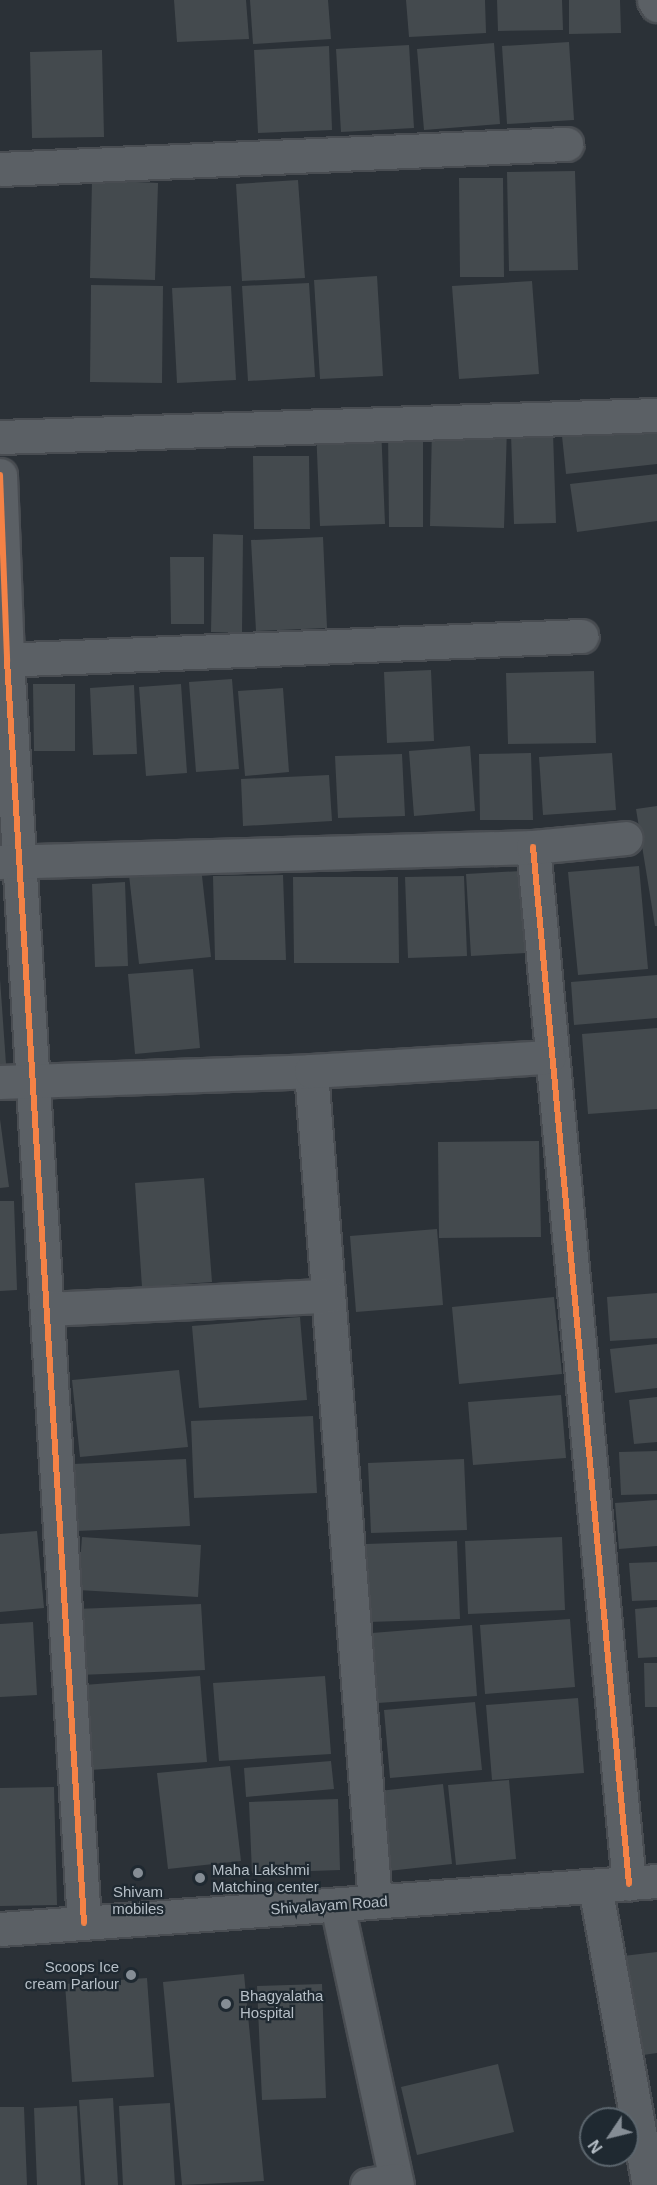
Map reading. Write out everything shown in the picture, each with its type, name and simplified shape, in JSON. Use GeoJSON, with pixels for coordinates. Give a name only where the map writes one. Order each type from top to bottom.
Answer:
{"type":"FeatureCollection","features":[{"type":"Feature","properties":{"kind":"street"},"geometry":{"type":"LineString","coordinates":[[654,0],[657,5]]}},
{"type":"Feature","properties":{"kind":"street"},"geometry":{"type":"LineString","coordinates":[[0,169],[566,144]]}},
{"type":"Feature","properties":{"kind":"street"},"geometry":{"type":"LineString","coordinates":[[0,437],[657,415]]}},
{"type":"Feature","properties":{"kind":"street"},"geometry":{"type":"LineString","coordinates":[[0,474],[10,862],[33,1081],[84,1923]]}},
{"type":"Feature","properties":{"kind":"street"},"geometry":{"type":"LineString","coordinates":[[3,660],[582,636]]}},
{"type":"Feature","properties":{"kind":"street"},"geometry":{"type":"LineString","coordinates":[[10,862],[533,847],[626,838]]}},
{"type":"Feature","properties":{"kind":"street"},"geometry":{"type":"LineString","coordinates":[[533,847],[549,1057],[643,1882]]}},
{"type":"Feature","properties":{"kind":"street"},"geometry":{"type":"LineString","coordinates":[[0,1082],[311,1071],[549,1057]]}},
{"type":"Feature","properties":{"kind":"street"},"geometry":{"type":"LineString","coordinates":[[311,1071],[375,1902]]}},
{"type":"Feature","properties":{"kind":"street"},"geometry":{"type":"LineString","coordinates":[[47,1309],[327,1296]]}},
{"type":"Feature","properties":{"kind":"street","name":"Shivalayam Road"},"geometry":{"type":"LineString","coordinates":[[0,1929],[643,1882]]}},
{"type":"Feature","properties":{"kind":"street"},"geometry":{"type":"LineString","coordinates":[[595,1886],[649,2185]]}},
{"type":"Feature","properties":{"kind":"street"},"geometry":{"type":"LineString","coordinates":[[337,1905],[387,2183]]}},
{"type":"Feature","properties":{"kind":"building"},"geometry":{"type":"Polygon","coordinates":[[[174,0],[246,0],[249,39],[177,42],[174,0]]]}},
{"type":"Feature","properties":{"kind":"building"},"geometry":{"type":"Polygon","coordinates":[[[250,0],[328,0],[331,39],[253,44],[250,0]]]}},
{"type":"Feature","properties":{"kind":"building"},"geometry":{"type":"Polygon","coordinates":[[[406,0],[485,0],[486,33],[409,37],[406,0]]]}},
{"type":"Feature","properties":{"kind":"building"},"geometry":{"type":"Polygon","coordinates":[[[497,0],[562,0],[563,30],[498,31],[497,0]]]}},
{"type":"Feature","properties":{"kind":"building"},"geometry":{"type":"Polygon","coordinates":[[[569,0],[620,0],[621,33],[569,34],[569,0]]]}},
{"type":"Feature","properties":{"kind":"building"},"geometry":{"type":"Polygon","coordinates":[[[569,42],[574,120],[507,124],[502,46],[569,42]]]}},
{"type":"Feature","properties":{"kind":"building"},"geometry":{"type":"Polygon","coordinates":[[[494,43],[500,124],[424,130],[417,49],[494,43]]]}},
{"type":"Feature","properties":{"kind":"building"},"geometry":{"type":"Polygon","coordinates":[[[409,45],[414,128],[341,132],[336,49],[409,45]]]}},
{"type":"Feature","properties":{"kind":"building"},"geometry":{"type":"Polygon","coordinates":[[[329,46],[332,130],[258,133],[254,50],[329,46]]]}},
{"type":"Feature","properties":{"kind":"building"},"geometry":{"type":"Polygon","coordinates":[[[102,50],[104,137],[32,138],[30,52],[102,50]]]}},
{"type":"Feature","properties":{"kind":"building"},"geometry":{"type":"Polygon","coordinates":[[[575,171],[578,270],[509,271],[507,172],[575,171]]]}},
{"type":"Feature","properties":{"kind":"building"},"geometry":{"type":"Polygon","coordinates":[[[459,178],[503,178],[504,277],[460,277],[459,178]]]}},
{"type":"Feature","properties":{"kind":"building"},"geometry":{"type":"Polygon","coordinates":[[[92,180],[158,183],[155,280],[90,278],[92,180]]]}},
{"type":"Feature","properties":{"kind":"building"},"geometry":{"type":"Polygon","coordinates":[[[298,180],[305,278],[242,281],[236,184],[298,180]]]}},
{"type":"Feature","properties":{"kind":"building"},"geometry":{"type":"Polygon","coordinates":[[[377,276],[383,376],[320,379],[314,280],[377,276]]]}},
{"type":"Feature","properties":{"kind":"building"},"geometry":{"type":"Polygon","coordinates":[[[532,281],[539,374],[459,379],[452,286],[532,281]]]}},
{"type":"Feature","properties":{"kind":"building"},"geometry":{"type":"Polygon","coordinates":[[[309,283],[315,377],[248,381],[242,286],[309,283]]]}},
{"type":"Feature","properties":{"kind":"building"},"geometry":{"type":"Polygon","coordinates":[[[91,285],[163,286],[162,383],[90,382],[91,285]]]}},
{"type":"Feature","properties":{"kind":"building"},"geometry":{"type":"Polygon","coordinates":[[[231,286],[236,380],[177,383],[172,288],[231,286]]]}},
{"type":"Feature","properties":{"kind":"building"},"geometry":{"type":"Polygon","coordinates":[[[657,425],[657,464],[566,474],[562,436],[657,425]]]}},
{"type":"Feature","properties":{"kind":"building"},"geometry":{"type":"Polygon","coordinates":[[[381,426],[385,524],[320,526],[316,428],[381,426]]]}},
{"type":"Feature","properties":{"kind":"building"},"geometry":{"type":"Polygon","coordinates":[[[432,426],[507,427],[504,528],[430,526],[432,426]]]}},
{"type":"Feature","properties":{"kind":"building"},"geometry":{"type":"Polygon","coordinates":[[[388,428],[423,428],[423,527],[389,527],[388,428]]]}},
{"type":"Feature","properties":{"kind":"building"},"geometry":{"type":"Polygon","coordinates":[[[553,433],[556,523],[514,524],[511,434],[553,433]]]}},
{"type":"Feature","properties":{"kind":"building"},"geometry":{"type":"Polygon","coordinates":[[[253,456],[309,456],[310,529],[254,529],[253,456]]]}},
{"type":"Feature","properties":{"kind":"building"},"geometry":{"type":"Polygon","coordinates":[[[657,474],[657,521],[577,532],[570,484],[657,474]]]}},
{"type":"Feature","properties":{"kind":"building"},"geometry":{"type":"Polygon","coordinates":[[[213,534],[243,535],[242,633],[211,632],[213,534]]]}},
{"type":"Feature","properties":{"kind":"building"},"geometry":{"type":"Polygon","coordinates":[[[323,537],[327,628],[256,631],[251,540],[323,537]]]}},
{"type":"Feature","properties":{"kind":"building"},"geometry":{"type":"Polygon","coordinates":[[[170,557],[204,557],[204,624],[171,624],[170,557]]]}},
{"type":"Feature","properties":{"kind":"building"},"geometry":{"type":"Polygon","coordinates":[[[431,670],[434,741],[387,743],[384,672],[431,670]]]}},
{"type":"Feature","properties":{"kind":"building"},"geometry":{"type":"Polygon","coordinates":[[[594,671],[596,743],[508,744],[506,673],[594,671]]]}},
{"type":"Feature","properties":{"kind":"building"},"geometry":{"type":"Polygon","coordinates":[[[232,679],[239,769],[196,772],[189,682],[232,679]]]}},
{"type":"Feature","properties":{"kind":"building"},"geometry":{"type":"Polygon","coordinates":[[[33,684],[75,684],[75,751],[34,751],[33,684]]]}},
{"type":"Feature","properties":{"kind":"building"},"geometry":{"type":"Polygon","coordinates":[[[181,684],[187,773],[146,776],[139,687],[181,684]]]}},
{"type":"Feature","properties":{"kind":"building"},"geometry":{"type":"Polygon","coordinates":[[[134,685],[137,754],[93,755],[90,688],[134,685]]]}},
{"type":"Feature","properties":{"kind":"building"},"geometry":{"type":"Polygon","coordinates":[[[283,688],[289,772],[245,776],[238,691],[283,688]]]}},
{"type":"Feature","properties":{"kind":"building"},"geometry":{"type":"Polygon","coordinates":[[[470,746],[475,811],[414,816],[409,751],[470,746]]]}},
{"type":"Feature","properties":{"kind":"building"},"geometry":{"type":"Polygon","coordinates":[[[531,753],[533,820],[480,820],[479,754],[531,753]]]}},
{"type":"Feature","properties":{"kind":"building"},"geometry":{"type":"Polygon","coordinates":[[[612,753],[616,810],[543,815],[539,757],[612,753]]]}},
{"type":"Feature","properties":{"kind":"building"},"geometry":{"type":"Polygon","coordinates":[[[402,754],[405,816],[338,818],[335,756],[402,754]]]}},
{"type":"Feature","properties":{"kind":"building"},"geometry":{"type":"Polygon","coordinates":[[[329,775],[332,821],[243,826],[241,779],[329,775]]]}},
{"type":"Feature","properties":{"kind":"building"},"geometry":{"type":"Polygon","coordinates":[[[657,806],[657,926],[655,926],[636,809],[657,806]]]}},
{"type":"Feature","properties":{"kind":"building"},"geometry":{"type":"Polygon","coordinates":[[[639,866],[648,969],[578,975],[568,872],[639,866]]]}},
{"type":"Feature","properties":{"kind":"building"},"geometry":{"type":"Polygon","coordinates":[[[201,867],[211,957],[139,964],[129,875],[201,867]]]}},
{"type":"Feature","properties":{"kind":"building"},"geometry":{"type":"Polygon","coordinates":[[[521,871],[526,953],[471,956],[466,874],[521,871]]]}},
{"type":"Feature","properties":{"kind":"building"},"geometry":{"type":"Polygon","coordinates":[[[283,875],[286,960],[215,960],[213,876],[283,875]]]}},
{"type":"Feature","properties":{"kind":"building"},"geometry":{"type":"Polygon","coordinates":[[[464,876],[467,956],[408,958],[405,877],[464,876]]]}},
{"type":"Feature","properties":{"kind":"building"},"geometry":{"type":"Polygon","coordinates":[[[293,877],[398,877],[399,963],[294,963],[293,877]]]}},
{"type":"Feature","properties":{"kind":"building"},"geometry":{"type":"Polygon","coordinates":[[[125,882],[128,966],[95,967],[92,884],[125,882]]]}},
{"type":"Feature","properties":{"kind":"building"},"geometry":{"type":"Polygon","coordinates":[[[193,969],[200,1048],[135,1054],[128,974],[193,969]]]}},
{"type":"Feature","properties":{"kind":"building"},"geometry":{"type":"Polygon","coordinates":[[[657,975],[657,1018],[574,1025],[571,982],[657,975]]]}},
{"type":"Feature","properties":{"kind":"building"},"geometry":{"type":"Polygon","coordinates":[[[0,979],[6,1064],[0,1064],[0,979]]]}},
{"type":"Feature","properties":{"kind":"building"},"geometry":{"type":"Polygon","coordinates":[[[657,1028],[657,1109],[588,1114],[582,1034],[657,1028]]]}},
{"type":"Feature","properties":{"kind":"building"},"geometry":{"type":"Polygon","coordinates":[[[0,1119],[9,1187],[0,1188],[0,1119]]]}},
{"type":"Feature","properties":{"kind":"building"},"geometry":{"type":"Polygon","coordinates":[[[539,1141],[541,1237],[439,1238],[438,1142],[539,1141]]]}},
{"type":"Feature","properties":{"kind":"building"},"geometry":{"type":"Polygon","coordinates":[[[204,1178],[212,1282],[142,1287],[135,1183],[204,1178]]]}},
{"type":"Feature","properties":{"kind":"building"},"geometry":{"type":"Polygon","coordinates":[[[0,1201],[14,1201],[17,1290],[0,1291],[0,1201]]]}},
{"type":"Feature","properties":{"kind":"building"},"geometry":{"type":"Polygon","coordinates":[[[437,1229],[443,1305],[356,1312],[350,1236],[437,1229]]]}},
{"type":"Feature","properties":{"kind":"building"},"geometry":{"type":"Polygon","coordinates":[[[657,1293],[657,1338],[610,1341],[607,1297],[657,1293]]]}},
{"type":"Feature","properties":{"kind":"building"},"geometry":{"type":"Polygon","coordinates":[[[554,1297],[562,1374],[459,1384],[452,1307],[554,1297]]]}},
{"type":"Feature","properties":{"kind":"building"},"geometry":{"type":"Polygon","coordinates":[[[300,1317],[307,1400],[199,1408],[192,1326],[300,1317]]]}},
{"type":"Feature","properties":{"kind":"building"},"geometry":{"type":"Polygon","coordinates":[[[657,1344],[657,1388],[615,1393],[610,1349],[657,1344]]]}},
{"type":"Feature","properties":{"kind":"building"},"geometry":{"type":"Polygon","coordinates":[[[179,1370],[188,1447],[80,1457],[72,1380],[179,1370]]]}},
{"type":"Feature","properties":{"kind":"building"},"geometry":{"type":"Polygon","coordinates":[[[561,1395],[566,1458],[473,1465],[468,1402],[561,1395]]]}},
{"type":"Feature","properties":{"kind":"building"},"geometry":{"type":"Polygon","coordinates":[[[657,1397],[657,1442],[634,1444],[629,1400],[657,1397]]]}},
{"type":"Feature","properties":{"kind":"building"},"geometry":{"type":"Polygon","coordinates":[[[313,1416],[317,1493],[194,1498],[191,1421],[313,1416]]]}},
{"type":"Feature","properties":{"kind":"building"},"geometry":{"type":"Polygon","coordinates":[[[657,1451],[657,1494],[621,1495],[619,1452],[657,1451]]]}},
{"type":"Feature","properties":{"kind":"building"},"geometry":{"type":"Polygon","coordinates":[[[186,1459],[190,1526],[77,1531],[73,1464],[186,1459]]]}},
{"type":"Feature","properties":{"kind":"building"},"geometry":{"type":"Polygon","coordinates":[[[464,1459],[467,1530],[371,1533],[368,1463],[464,1459]]]}},
{"type":"Feature","properties":{"kind":"building"},"geometry":{"type":"Polygon","coordinates":[[[657,1500],[657,1546],[619,1549],[615,1503],[657,1500]]]}},
{"type":"Feature","properties":{"kind":"building"},"geometry":{"type":"Polygon","coordinates":[[[37,1531],[44,1608],[0,1612],[0,1534],[37,1531]]]}},
{"type":"Feature","properties":{"kind":"building"},"geometry":{"type":"Polygon","coordinates":[[[82,1537],[201,1545],[198,1597],[78,1590],[82,1537]]]}},
{"type":"Feature","properties":{"kind":"building"},"geometry":{"type":"Polygon","coordinates":[[[562,1537],[565,1610],[468,1614],[465,1541],[562,1537]]]}},
{"type":"Feature","properties":{"kind":"building"},"geometry":{"type":"Polygon","coordinates":[[[457,1541],[460,1619],[369,1622],[366,1544],[457,1541]]]}},
{"type":"Feature","properties":{"kind":"building"},"geometry":{"type":"Polygon","coordinates":[[[657,1562],[657,1600],[632,1601],[629,1563],[657,1562]]]}},
{"type":"Feature","properties":{"kind":"building"},"geometry":{"type":"Polygon","coordinates":[[[201,1604],[205,1670],[79,1675],[76,1609],[201,1604]]]}},
{"type":"Feature","properties":{"kind":"building"},"geometry":{"type":"Polygon","coordinates":[[[657,1607],[657,1657],[638,1658],[635,1609],[657,1607]]]}},
{"type":"Feature","properties":{"kind":"building"},"geometry":{"type":"Polygon","coordinates":[[[570,1619],[575,1687],[485,1694],[480,1625],[570,1619]]]}},
{"type":"Feature","properties":{"kind":"building"},"geometry":{"type":"Polygon","coordinates":[[[33,1622],[37,1695],[0,1697],[0,1624],[33,1622]]]}},
{"type":"Feature","properties":{"kind":"building"},"geometry":{"type":"Polygon","coordinates":[[[472,1625],[477,1696],[378,1703],[372,1633],[472,1625]]]}},
{"type":"Feature","properties":{"kind":"building"},"geometry":{"type":"Polygon","coordinates":[[[644,1663],[657,1663],[657,1707],[645,1707],[644,1663]]]}},
{"type":"Feature","properties":{"kind":"building"},"geometry":{"type":"Polygon","coordinates":[[[200,1676],[207,1762],[90,1770],[84,1685],[200,1676]]]}},
{"type":"Feature","properties":{"kind":"building"},"geometry":{"type":"Polygon","coordinates":[[[325,1676],[331,1754],[219,1761],[213,1683],[325,1676]]]}},
{"type":"Feature","properties":{"kind":"building"},"geometry":{"type":"Polygon","coordinates":[[[578,1698],[584,1773],[492,1780],[486,1705],[578,1698]]]}},
{"type":"Feature","properties":{"kind":"building"},"geometry":{"type":"Polygon","coordinates":[[[475,1702],[482,1770],[390,1778],[384,1710],[475,1702]]]}},
{"type":"Feature","properties":{"kind":"building"},"geometry":{"type":"Polygon","coordinates":[[[331,1761],[334,1789],[246,1797],[244,1768],[331,1761]]]}},
{"type":"Feature","properties":{"kind":"building"},"geometry":{"type":"Polygon","coordinates":[[[230,1766],[241,1861],[168,1869],[157,1773],[230,1766]]]}},
{"type":"Feature","properties":{"kind":"building"},"geometry":{"type":"Polygon","coordinates":[[[509,1780],[516,1859],[456,1865],[448,1785],[509,1780]]]}},
{"type":"Feature","properties":{"kind":"building"},"geometry":{"type":"Polygon","coordinates":[[[443,1784],[452,1864],[388,1871],[379,1791],[443,1784]]]}},
{"type":"Feature","properties":{"kind":"building"},"geometry":{"type":"Polygon","coordinates":[[[54,1787],[57,1905],[0,1906],[0,1788],[54,1787]]]}},
{"type":"Feature","properties":{"kind":"building"},"geometry":{"type":"Polygon","coordinates":[[[338,1799],[340,1870],[252,1873],[249,1802],[338,1799]]]}},
{"type":"Feature","properties":{"kind":"building"},"geometry":{"type":"Polygon","coordinates":[[[657,1952],[657,2053],[636,2056],[623,1956],[657,1952]]]}},
{"type":"Feature","properties":{"kind":"building"},"geometry":{"type":"Polygon","coordinates":[[[244,1974],[264,2181],[182,2185],[163,1982],[244,1974]]]}},
{"type":"Feature","properties":{"kind":"building"},"geometry":{"type":"Polygon","coordinates":[[[147,1978],[154,2077],[72,2082],[65,1984],[147,1978]]]}},
{"type":"Feature","properties":{"kind":"building"},"geometry":{"type":"Polygon","coordinates":[[[322,1984],[326,2098],[262,2100],[257,1986],[322,1984]]]}},
{"type":"Feature","properties":{"kind":"building"},"geometry":{"type":"Polygon","coordinates":[[[498,2064],[514,2132],[417,2155],[401,2087],[498,2064]]]}},
{"type":"Feature","properties":{"kind":"building"},"geometry":{"type":"Polygon","coordinates":[[[113,2098],[118,2185],[85,2185],[79,2100],[113,2098]]]}},
{"type":"Feature","properties":{"kind":"building"},"geometry":{"type":"Polygon","coordinates":[[[170,2103],[175,2185],[123,2185],[119,2106],[170,2103]]]}},
{"type":"Feature","properties":{"kind":"building"},"geometry":{"type":"Polygon","coordinates":[[[77,2106],[81,2185],[37,2185],[34,2108],[77,2106]]]}},
{"type":"Feature","properties":{"kind":"building"},"geometry":{"type":"Polygon","coordinates":[[[0,2107],[24,2107],[27,2185],[0,2185],[0,2107]]]}},
{"type":"Feature","properties":{"kind":"cycle path"},"geometry":{"type":"LineString","coordinates":[[0,475],[7,660],[84,1923]]}},
{"type":"Feature","properties":{"kind":"cycle path"},"geometry":{"type":"LineString","coordinates":[[533,847],[629,1884]]}},
{"type":"Feature","properties":{"kind":"place","name":"Shivam mobiles"},"geometry":{"type":"Point","coordinates":[138,1873]}},
{"type":"Feature","properties":{"kind":"place","name":"Maha Lakshmi Matching center"},"geometry":{"type":"Point","coordinates":[200,1878]}},
{"type":"Feature","properties":{"kind":"place","name":"Scoops Ice cream Parlour"},"geometry":{"type":"Point","coordinates":[131,1975]}},
{"type":"Feature","properties":{"kind":"place","name":"Bhagyalatha Hospital"},"geometry":{"type":"Point","coordinates":[226,2004]}}]}
